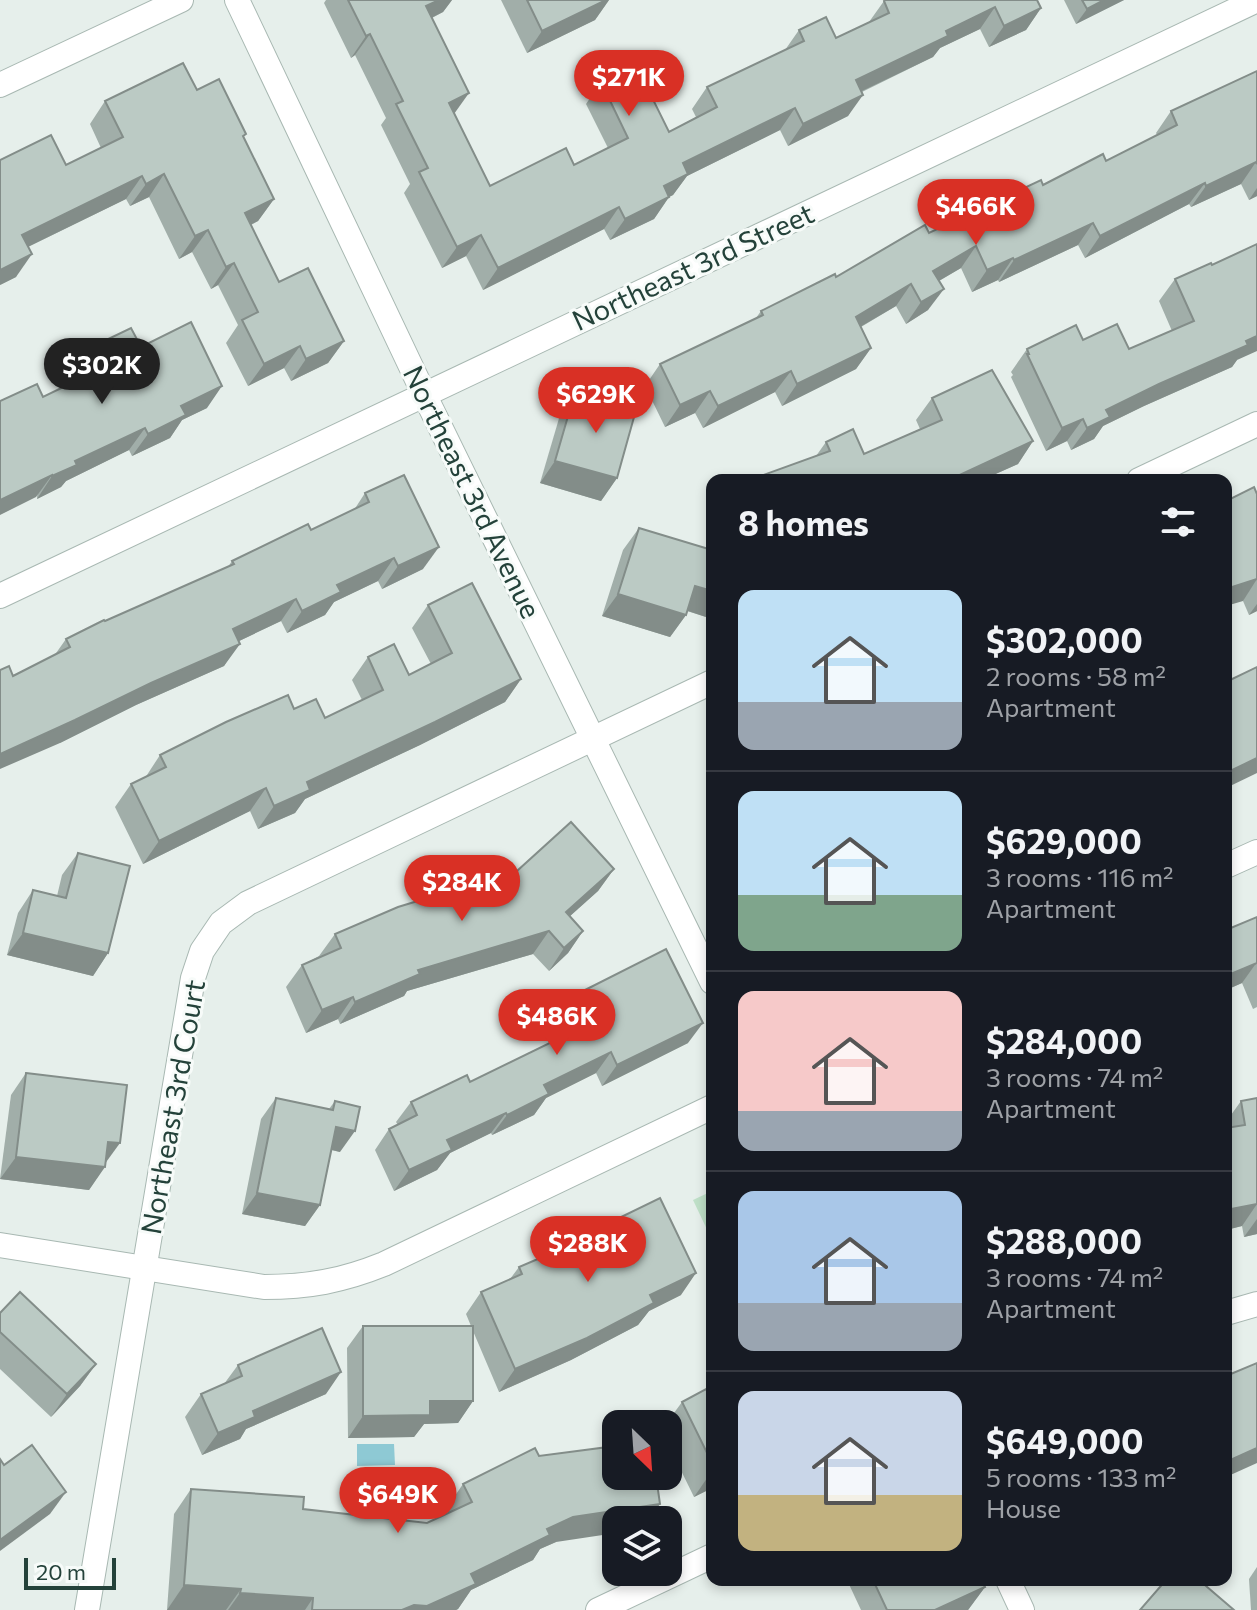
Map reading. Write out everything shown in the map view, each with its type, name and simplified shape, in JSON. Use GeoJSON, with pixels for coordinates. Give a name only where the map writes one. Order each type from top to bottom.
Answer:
{"type":"FeatureCollection","features":[{"type":"Feature","properties":{"kind":"street"},"geometry":{"type":"LineString","coordinates":[[0,85],[181,0]]}},
{"type":"Feature","properties":{"kind":"street","name":"Northeast 3rd Avenue"},"geometry":{"type":"LineString","coordinates":[[237,0],[424,394],[706,970]]}},
{"type":"Feature","properties":{"kind":"street","name":"Northeast 3rd Street"},"geometry":{"type":"LineString","coordinates":[[0,596],[1257,0]]}},
{"type":"Feature","properties":{"kind":"street"},"geometry":{"type":"LineString","coordinates":[[1152,474],[1257,424]]}},
{"type":"Feature","properties":{"kind":"street","name":"Northeast 3rd Court"},"geometry":{"type":"LineString","coordinates":[[87,1610],[193,978],[202,951],[221,923],[248,903],[706,685]]}},
{"type":"Feature","properties":{"kind":"street"},"geometry":{"type":"LineString","coordinates":[[1232,863],[1257,852]]}},
{"type":"Feature","properties":{"kind":"street"},"geometry":{"type":"LineString","coordinates":[[0,1245],[264,1287],[310,1285],[357,1275],[706,1110]]}},
{"type":"Feature","properties":{"kind":"street"},"geometry":{"type":"LineString","coordinates":[[1232,1311],[1257,1304]]}},
{"type":"Feature","properties":{"kind":"street"},"geometry":{"type":"LineString","coordinates":[[598,1610],[706,1559]]}},
{"type":"Feature","properties":{"kind":"street"},"geometry":{"type":"LineString","coordinates":[[1011,1586],[1022,1610]]}},
{"type":"Feature","properties":{"kind":"green space"},"geometry":{"type":"Polygon","coordinates":[[[706,1194],[706,1227],[693,1200],[706,1194]]]}},
{"type":"Feature","properties":{"kind":"water"},"geometry":{"type":"Polygon","coordinates":[[[357,1444],[394,1444],[395,1465],[357,1466],[357,1444]]]}},
{"type":"Feature","properties":{"kind":"building"},"geometry":{"type":"Polygon","coordinates":[[[348,0],[439,0],[426,6],[469,93],[449,103],[490,186],[566,148],[574,165],[628,138],[601,82],[636,65],[669,132],[717,107],[707,87],[804,41],[799,30],[826,17],[836,38],[889,13],[885,0],[1037,0],[1041,8],[1004,26],[995,7],[946,31],[948,36],[856,80],[863,95],[803,124],[795,108],[683,163],[688,174],[664,186],[669,197],[625,219],[619,207],[498,268],[481,235],[457,247],[419,172],[428,168],[396,104],[403,101],[370,34],[366,36],[348,0]]]}},
{"type":"Feature","properties":{"kind":"building"},"geometry":{"type":"Polygon","coordinates":[[[527,0],[606,0],[542,31],[527,0]]]}},
{"type":"Feature","properties":{"kind":"building"},"geometry":{"type":"Polygon","coordinates":[[[1082,0],[1104,0],[1087,9],[1082,0]]]}},
{"type":"Feature","properties":{"kind":"building"},"geometry":{"type":"Polygon","coordinates":[[[183,63],[197,90],[219,79],[246,134],[243,136],[274,199],[245,213],[279,282],[308,268],[344,341],[306,359],[300,346],[264,364],[242,320],[258,312],[234,263],[226,267],[208,230],[195,236],[164,174],[146,184],[142,176],[22,235],[32,254],[0,270],[0,160],[51,135],[66,165],[123,137],[105,101],[183,63]]]}},
{"type":"Feature","properties":{"kind":"building"},"geometry":{"type":"Polygon","coordinates":[[[1257,71],[1257,164],[1206,186],[1205,183],[1100,236],[1093,223],[987,270],[976,246],[933,271],[944,289],[921,302],[911,284],[856,317],[871,348],[797,384],[791,371],[718,406],[710,391],[680,405],[660,364],[763,315],[761,311],[835,274],[836,277],[925,225],[929,233],[1041,180],[1043,185],[1103,154],[1106,161],[1177,125],[1171,111],[1257,71]]]}},
{"type":"Feature","properties":{"kind":"building"},"geometry":{"type":"Polygon","coordinates":[[[1257,244],[1257,336],[1246,341],[1248,345],[1106,410],[1110,417],[1087,428],[1083,419],[1062,428],[1027,349],[1076,325],[1083,340],[1117,324],[1129,349],[1194,321],[1175,279],[1257,244]]]}},
{"type":"Feature","properties":{"kind":"building"},"geometry":{"type":"Polygon","coordinates":[[[191,322],[222,386],[181,406],[186,415],[148,434],[145,428],[75,461],[77,465],[0,500],[0,401],[37,384],[43,397],[113,363],[102,342],[131,328],[141,347],[191,322]]]}},
{"type":"Feature","properties":{"kind":"building"},"geometry":{"type":"Polygon","coordinates":[[[992,370],[1033,441],[962,474],[766,474],[830,451],[826,442],[853,429],[864,454],[942,420],[932,398],[992,370]]]}},
{"type":"Feature","properties":{"kind":"building"},"geometry":{"type":"Polygon","coordinates":[[[575,392],[636,410],[617,478],[555,461],[575,392]]]}},
{"type":"Feature","properties":{"kind":"building"},"geometry":{"type":"Polygon","coordinates":[[[404,475],[439,547],[398,566],[394,558],[337,585],[341,592],[302,611],[296,599],[233,629],[240,644],[0,754],[0,670],[9,666],[13,676],[70,647],[66,639],[234,564],[232,561],[308,524],[311,530],[369,502],[365,493],[404,475]]]}},
{"type":"Feature","properties":{"kind":"building"},"geometry":{"type":"Polygon","coordinates":[[[1254,487],[1257,494],[1257,579],[1232,587],[1232,498],[1254,487]]]}},
{"type":"Feature","properties":{"kind":"building"},"geometry":{"type":"Polygon","coordinates":[[[639,528],[706,548],[706,589],[695,586],[686,615],[618,594],[639,528]]]}},
{"type":"Feature","properties":{"kind":"building"},"geometry":{"type":"Polygon","coordinates":[[[472,583],[521,679],[307,782],[310,790],[274,806],[266,788],[159,841],[131,784],[166,767],[160,755],[288,695],[294,709],[316,699],[325,718],[383,690],[368,657],[394,644],[409,675],[452,653],[428,605],[472,583]]]}},
{"type":"Feature","properties":{"kind":"building"},"geometry":{"type":"Polygon","coordinates":[[[1257,667],[1257,758],[1232,770],[1232,679],[1257,667]]]}},
{"type":"Feature","properties":{"kind":"building"},"geometry":{"type":"Polygon","coordinates":[[[571,822],[614,869],[566,912],[583,931],[564,948],[549,931],[418,970],[420,974],[355,1002],[353,997],[322,1010],[302,965],[341,948],[335,934],[398,907],[480,882],[485,900],[571,822]]]}},
{"type":"Feature","properties":{"kind":"building"},"geometry":{"type":"Polygon","coordinates":[[[78,853],[130,866],[108,953],[23,933],[33,890],[66,898],[78,853]]]}},
{"type":"Feature","properties":{"kind":"building"},"geometry":{"type":"Polygon","coordinates":[[[1257,917],[1257,963],[1232,973],[1232,927],[1257,917]]]}},
{"type":"Feature","properties":{"kind":"building"},"geometry":{"type":"Polygon","coordinates":[[[666,949],[703,1023],[617,1065],[611,1052],[544,1085],[549,1094],[447,1140],[452,1150],[409,1170],[389,1129],[417,1115],[411,1102],[467,1075],[470,1082],[595,1021],[581,992],[666,949]]]}},
{"type":"Feature","properties":{"kind":"building"},"geometry":{"type":"Polygon","coordinates":[[[26,1073],[127,1085],[120,1143],[108,1142],[105,1167],[16,1157],[26,1073]]]}},
{"type":"Feature","properties":{"kind":"building"},"geometry":{"type":"Polygon","coordinates":[[[276,1098],[333,1110],[335,1101],[360,1107],[355,1131],[336,1127],[320,1205],[257,1193],[276,1098]]]}},
{"type":"Feature","properties":{"kind":"building"},"geometry":{"type":"Polygon","coordinates":[[[1257,1098],[1257,1204],[1232,1209],[1232,1127],[1245,1125],[1241,1101],[1257,1098]]]}},
{"type":"Feature","properties":{"kind":"building"},"geometry":{"type":"Polygon","coordinates":[[[660,1198],[696,1273],[650,1295],[654,1303],[587,1338],[515,1369],[481,1292],[522,1274],[519,1267],[580,1241],[578,1238],[660,1198]]]}},
{"type":"Feature","properties":{"kind":"building"},"geometry":{"type":"Polygon","coordinates":[[[20,1292],[96,1364],[67,1394],[0,1332],[0,1313],[20,1292]]]}},
{"type":"Feature","properties":{"kind":"building"},"geometry":{"type":"Polygon","coordinates":[[[363,1326],[473,1326],[473,1401],[430,1401],[430,1415],[363,1416],[363,1326]]]}},
{"type":"Feature","properties":{"kind":"building"},"geometry":{"type":"Polygon","coordinates":[[[322,1328],[341,1372],[253,1411],[255,1417],[218,1433],[201,1394],[242,1376],[238,1365],[322,1328]]]}},
{"type":"Feature","properties":{"kind":"building"},"geometry":{"type":"Polygon","coordinates":[[[1257,1363],[1257,1448],[1232,1459],[1232,1373],[1257,1363]]]}},
{"type":"Feature","properties":{"kind":"building"},"geometry":{"type":"Polygon","coordinates":[[[706,1389],[706,1451],[682,1402],[706,1389]]]}},
{"type":"Feature","properties":{"kind":"building"},"geometry":{"type":"Polygon","coordinates":[[[32,1445],[66,1492],[0,1540],[0,1459],[4,1465],[32,1445]]]}},
{"type":"Feature","properties":{"kind":"building"},"geometry":{"type":"Polygon","coordinates":[[[535,1448],[539,1456],[602,1448],[602,1490],[658,1490],[660,1504],[602,1506],[602,1513],[573,1517],[547,1529],[550,1535],[471,1574],[476,1584],[427,1606],[414,1605],[402,1610],[312,1610],[313,1598],[184,1585],[191,1489],[304,1497],[303,1509],[427,1523],[472,1502],[463,1484],[535,1448]]]}},
{"type":"Feature","properties":{"kind":"building"},"geometry":{"type":"Polygon","coordinates":[[[876,1586],[985,1587],[935,1610],[887,1610],[876,1586]]]}},
{"type":"Feature","properties":{"kind":"building"},"geometry":{"type":"Polygon","coordinates":[[[1161,1586],[1206,1586],[1234,1610],[1140,1610],[1161,1586]]]}}]}
